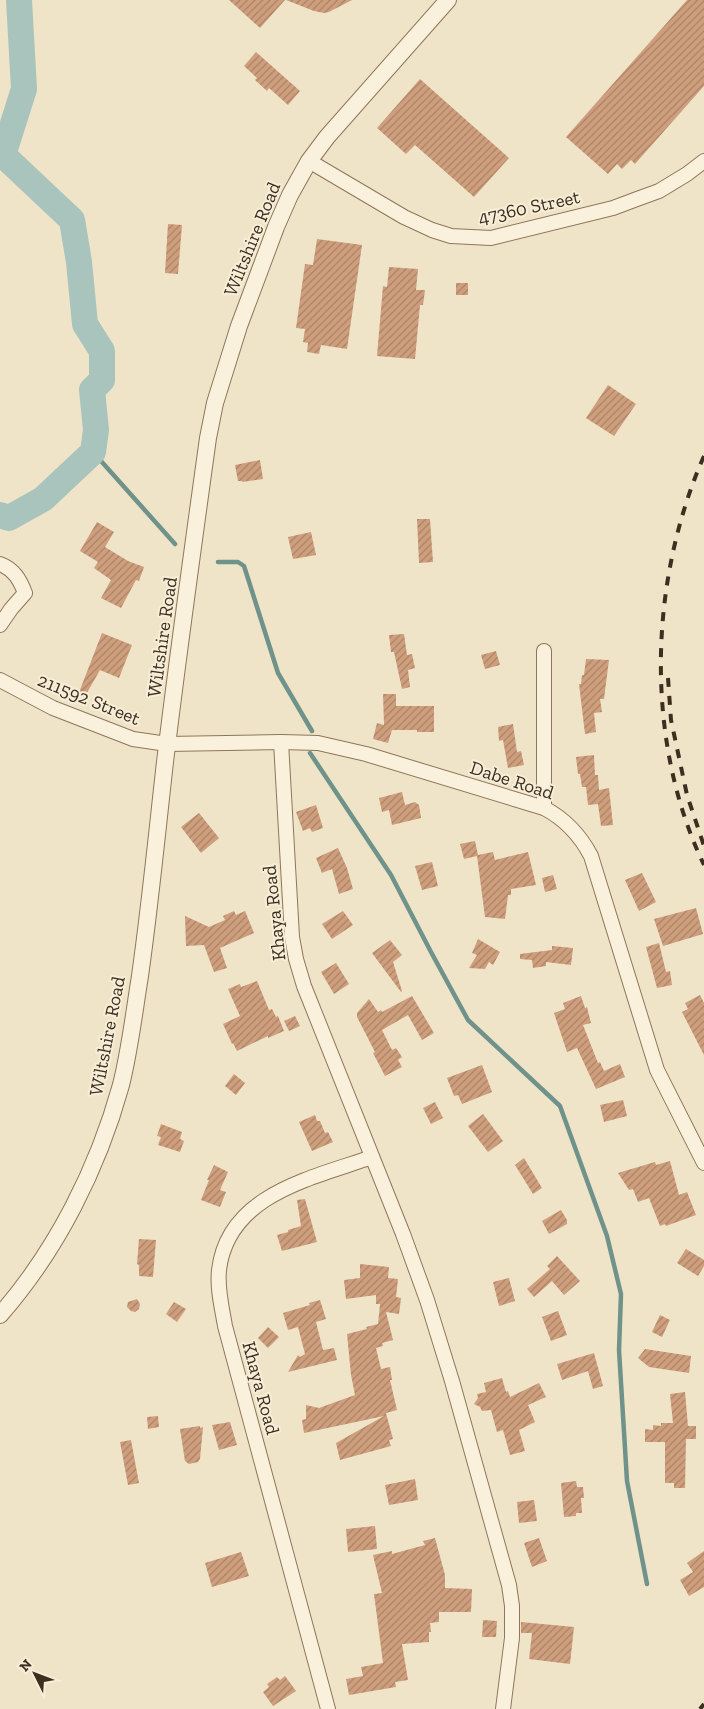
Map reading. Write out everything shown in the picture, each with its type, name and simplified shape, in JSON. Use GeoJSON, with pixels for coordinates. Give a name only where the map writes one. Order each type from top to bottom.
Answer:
{"type":"FeatureCollection","features":[{"type":"Feature","properties":{"kind":"street","name":"Wiltshire Road"},"geometry":{"type":"LineString","coordinates":[[0,1315],[40,1265],[68,1217],[91,1169],[121,1085],[131,1038],[148,919],[167,744],[201,486],[215,403],[239,326],[273,235],[290,195],[309,161],[348,111],[448,0]]}},
{"type":"Feature","properties":{"kind":"street","name":"47360 Street"},"geometry":{"type":"LineString","coordinates":[[309,161],[432,230],[451,236],[491,238],[604,210],[637,199],[658,191],[687,174],[704,161]]}},
{"type":"Feature","properties":{"kind":"street"},"geometry":{"type":"LineString","coordinates":[[0,564],[14,573],[20,580],[25,593],[0,625]]}},
{"type":"Feature","properties":{"kind":"street"},"geometry":{"type":"LineString","coordinates":[[544,651],[544,808]]}},
{"type":"Feature","properties":{"kind":"street","name":"211592 Street"},"geometry":{"type":"LineString","coordinates":[[0,680],[53,708],[102,728],[133,739],[167,744]]}},
{"type":"Feature","properties":{"kind":"street","name":"Dabe Road"},"geometry":{"type":"LineString","coordinates":[[167,744],[281,742],[318,743],[342,747],[544,808],[556,814],[583,839],[591,856],[657,1070],[704,1164]]}},
{"type":"Feature","properties":{"kind":"street","name":"Khaya Road"},"geometry":{"type":"LineString","coordinates":[[281,742],[290,909],[296,959],[304,986],[403,1234],[427,1300],[452,1380],[509,1585],[512,1606],[512,1638],[503,1709]]}},
{"type":"Feature","properties":{"kind":"street","name":"Khaya Road"},"geometry":{"type":"LineString","coordinates":[[328,1709],[225,1326],[219,1298],[219,1270],[224,1246],[236,1226],[259,1203],[296,1184],[372,1157]]}},
{"type":"Feature","properties":{"kind":"building"},"geometry":{"type":"Polygon","coordinates":[[[229,0],[285,0],[260,28],[229,0]]]}},
{"type":"Feature","properties":{"kind":"building"},"geometry":{"type":"Polygon","coordinates":[[[286,0],[352,0],[324,13],[286,0]]]}},
{"type":"Feature","properties":{"kind":"building"},"geometry":{"type":"Polygon","coordinates":[[[687,0],[704,0],[704,86],[635,164],[631,160],[622,169],[617,164],[608,174],[566,137],[687,0]]]}},
{"type":"Feature","properties":{"kind":"building"},"geometry":{"type":"Polygon","coordinates":[[[256,52],[300,91],[288,105],[269,88],[267,91],[244,66],[256,52]]]}},
{"type":"Feature","properties":{"kind":"building"},"geometry":{"type":"Polygon","coordinates":[[[420,79],[509,158],[474,197],[415,145],[406,154],[377,128],[420,79]]]}},
{"type":"Feature","properties":{"kind":"building"},"geometry":{"type":"Polygon","coordinates":[[[168,224],[182,225],[178,274],[165,273],[168,224]]]}},
{"type":"Feature","properties":{"kind":"building"},"geometry":{"type":"Polygon","coordinates":[[[317,239],[362,245],[347,349],[321,345],[319,354],[307,352],[308,343],[303,342],[305,329],[296,328],[305,264],[313,265],[317,239]]]}},
{"type":"Feature","properties":{"kind":"building"},"geometry":{"type":"Polygon","coordinates":[[[389,267],[418,269],[416,290],[425,290],[423,305],[420,305],[415,359],[377,356],[383,286],[387,287],[389,267]]]}},
{"type":"Feature","properties":{"kind":"building"},"geometry":{"type":"Polygon","coordinates":[[[456,283],[468,283],[468,295],[456,295],[456,283]]]}},
{"type":"Feature","properties":{"kind":"building"},"geometry":{"type":"Polygon","coordinates":[[[608,385],[636,404],[614,436],[586,418],[608,385]]]}},
{"type":"Feature","properties":{"kind":"building"},"geometry":{"type":"Polygon","coordinates":[[[260,460],[263,479],[238,481],[235,465],[260,460]]]}},
{"type":"Feature","properties":{"kind":"building"},"geometry":{"type":"Polygon","coordinates":[[[417,519],[430,519],[433,562],[419,563],[417,519]]]}},
{"type":"Feature","properties":{"kind":"building"},"geometry":{"type":"Polygon","coordinates":[[[97,522],[114,532],[105,547],[128,561],[144,567],[139,581],[136,580],[121,608],[101,598],[111,580],[94,568],[98,562],[80,551],[97,522]]]}},
{"type":"Feature","properties":{"kind":"building"},"geometry":{"type":"Polygon","coordinates":[[[311,532],[316,555],[293,559],[288,537],[311,532]]]}},
{"type":"Feature","properties":{"kind":"building"},"geometry":{"type":"Polygon","coordinates":[[[102,633],[132,645],[119,678],[100,670],[84,698],[78,695],[102,633]]]}},
{"type":"Feature","properties":{"kind":"building"},"geometry":{"type":"Polygon","coordinates":[[[404,634],[407,655],[412,654],[415,668],[408,670],[410,687],[402,689],[394,652],[391,652],[389,635],[404,634]]]}},
{"type":"Feature","properties":{"kind":"building"},"geometry":{"type":"Polygon","coordinates":[[[496,651],[500,665],[485,669],[481,655],[496,651]]]}},
{"type":"Feature","properties":{"kind":"building"},"geometry":{"type":"Polygon","coordinates":[[[586,659],[609,660],[604,699],[600,699],[602,712],[594,713],[596,732],[585,734],[579,684],[581,684],[582,675],[584,675],[586,659]]]}},
{"type":"Feature","properties":{"kind":"building"},"geometry":{"type":"Polygon","coordinates":[[[383,694],[396,694],[396,706],[434,706],[434,732],[392,730],[388,743],[373,739],[377,723],[384,725],[383,694]]]}},
{"type":"Feature","properties":{"kind":"building"},"geometry":{"type":"Polygon","coordinates":[[[513,724],[517,752],[521,751],[524,765],[508,768],[503,740],[499,741],[498,727],[513,724]]]}},
{"type":"Feature","properties":{"kind":"building"},"geometry":{"type":"Polygon","coordinates":[[[594,755],[595,775],[598,775],[599,790],[609,788],[613,825],[601,826],[598,804],[588,805],[586,787],[582,787],[580,774],[578,774],[576,757],[594,755]]]}},
{"type":"Feature","properties":{"kind":"building"},"geometry":{"type":"Polygon","coordinates":[[[402,792],[405,805],[415,802],[419,805],[421,818],[392,825],[389,810],[382,812],[379,798],[402,792]]]}},
{"type":"Feature","properties":{"kind":"building"},"geometry":{"type":"Polygon","coordinates":[[[316,805],[323,828],[312,832],[310,828],[303,831],[296,812],[316,805]]]}},
{"type":"Feature","properties":{"kind":"building"},"geometry":{"type":"Polygon","coordinates":[[[199,813],[219,838],[201,853],[181,827],[199,813]]]}},
{"type":"Feature","properties":{"kind":"building"},"geometry":{"type":"Polygon","coordinates":[[[475,841],[478,855],[493,852],[495,860],[528,852],[536,885],[511,889],[511,895],[508,895],[505,919],[485,917],[477,856],[464,859],[460,844],[475,841]]]}},
{"type":"Feature","properties":{"kind":"building"},"geometry":{"type":"Polygon","coordinates":[[[338,848],[347,868],[353,889],[339,894],[332,869],[322,873],[316,858],[338,848]]]}},
{"type":"Feature","properties":{"kind":"building"},"geometry":{"type":"Polygon","coordinates":[[[432,862],[438,886],[422,890],[415,866],[432,862]]]}},
{"type":"Feature","properties":{"kind":"building"},"geometry":{"type":"Polygon","coordinates":[[[642,873],[656,902],[639,911],[625,880],[642,873]]]}},
{"type":"Feature","properties":{"kind":"building"},"geometry":{"type":"Polygon","coordinates":[[[553,875],[557,889],[545,892],[542,878],[553,875]]]}},
{"type":"Feature","properties":{"kind":"building"},"geometry":{"type":"Polygon","coordinates":[[[696,908],[703,934],[663,946],[654,919],[696,908]]]}},
{"type":"Feature","properties":{"kind":"building"},"geometry":{"type":"Polygon","coordinates":[[[234,911],[236,915],[245,911],[254,933],[220,948],[227,968],[214,972],[204,945],[186,946],[185,916],[209,927],[225,920],[223,916],[234,911]]]}},
{"type":"Feature","properties":{"kind":"building"},"geometry":{"type":"Polygon","coordinates":[[[343,911],[353,925],[332,939],[322,924],[343,911]]]}},
{"type":"Feature","properties":{"kind":"building"},"geometry":{"type":"Polygon","coordinates":[[[478,939],[500,952],[493,965],[489,962],[485,969],[469,968],[477,955],[472,953],[478,939]]]}},
{"type":"Feature","properties":{"kind":"building"},"geometry":{"type":"Polygon","coordinates":[[[390,940],[402,955],[393,962],[401,992],[372,953],[390,940]]]}},
{"type":"Feature","properties":{"kind":"building"},"geometry":{"type":"Polygon","coordinates":[[[659,943],[666,972],[670,971],[672,985],[657,988],[646,947],[659,943]]]}},
{"type":"Feature","properties":{"kind":"building"},"geometry":{"type":"Polygon","coordinates":[[[552,946],[573,948],[571,965],[546,962],[546,966],[533,968],[532,960],[520,959],[520,954],[552,950],[552,946]]]}},
{"type":"Feature","properties":{"kind":"building"},"geometry":{"type":"Polygon","coordinates":[[[336,963],[349,984],[334,994],[321,972],[336,963]]]}},
{"type":"Feature","properties":{"kind":"building"},"geometry":{"type":"Polygon","coordinates":[[[257,981],[269,1010],[272,1009],[276,1017],[278,1016],[284,1031],[268,1038],[268,1036],[237,1051],[223,1024],[240,1016],[228,989],[240,984],[241,987],[257,981]]]}},
{"type":"Feature","properties":{"kind":"building"},"geometry":{"type":"Polygon","coordinates":[[[700,995],[704,1003],[704,1055],[682,1012],[688,1009],[685,1003],[700,995]]]}},
{"type":"Feature","properties":{"kind":"building"},"geometry":{"type":"Polygon","coordinates":[[[412,996],[434,1033],[422,1040],[408,1015],[382,1030],[392,1050],[396,1048],[402,1057],[398,1060],[402,1067],[385,1076],[357,1017],[357,1013],[369,999],[378,1012],[381,1010],[382,1012],[412,996]]]}},
{"type":"Feature","properties":{"kind":"building"},"geometry":{"type":"Polygon","coordinates":[[[581,996],[585,1008],[587,1007],[591,1023],[583,1025],[598,1063],[600,1062],[604,1071],[620,1064],[625,1077],[596,1089],[577,1048],[567,1052],[554,1013],[565,1009],[563,1003],[581,996]]]}},
{"type":"Feature","properties":{"kind":"building"},"geometry":{"type":"Polygon","coordinates":[[[295,1016],[300,1026],[289,1031],[284,1021],[295,1016]]]}},
{"type":"Feature","properties":{"kind":"building"},"geometry":{"type":"Polygon","coordinates":[[[482,1065],[492,1092],[462,1104],[458,1095],[454,1096],[447,1078],[482,1065]]]}},
{"type":"Feature","properties":{"kind":"building"},"geometry":{"type":"Polygon","coordinates":[[[234,1074],[245,1083],[236,1095],[225,1086],[234,1074]]]}},
{"type":"Feature","properties":{"kind":"building"},"geometry":{"type":"Polygon","coordinates":[[[623,1100],[627,1116],[604,1122],[600,1105],[623,1100]]]}},
{"type":"Feature","properties":{"kind":"building"},"geometry":{"type":"Polygon","coordinates":[[[435,1102],[443,1118],[431,1124],[423,1108],[435,1102]]]}},
{"type":"Feature","properties":{"kind":"building"},"geometry":{"type":"Polygon","coordinates":[[[483,1114],[503,1141],[488,1152],[468,1126],[483,1114]]]}},
{"type":"Feature","properties":{"kind":"building"},"geometry":{"type":"Polygon","coordinates":[[[315,1115],[325,1133],[328,1132],[333,1142],[312,1151],[299,1122],[315,1115]]]}},
{"type":"Feature","properties":{"kind":"building"},"geometry":{"type":"Polygon","coordinates":[[[161,1124],[182,1132],[180,1139],[184,1141],[180,1152],[158,1145],[161,1137],[157,1136],[161,1124]]]}},
{"type":"Feature","properties":{"kind":"building"},"geometry":{"type":"Polygon","coordinates":[[[524,1158],[542,1188],[533,1194],[515,1165],[524,1158]]]}},
{"type":"Feature","properties":{"kind":"building"},"geometry":{"type":"Polygon","coordinates":[[[670,1161],[679,1195],[687,1192],[696,1215],[666,1226],[665,1224],[660,1226],[649,1198],[638,1202],[633,1189],[629,1190],[618,1173],[655,1162],[656,1165],[670,1161]]]}},
{"type":"Feature","properties":{"kind":"building"},"geometry":{"type":"Polygon","coordinates":[[[214,1165],[228,1172],[220,1190],[226,1192],[220,1207],[201,1200],[214,1165]]]}},
{"type":"Feature","properties":{"kind":"building"},"geometry":{"type":"Polygon","coordinates":[[[305,1199],[317,1242],[282,1251],[277,1235],[301,1226],[297,1200],[305,1199]]]}},
{"type":"Feature","properties":{"kind":"building"},"geometry":{"type":"Polygon","coordinates":[[[561,1210],[567,1220],[567,1224],[549,1234],[542,1221],[561,1210]]]}},
{"type":"Feature","properties":{"kind":"building"},"geometry":{"type":"Polygon","coordinates":[[[139,1239],[156,1240],[153,1277],[139,1276],[139,1265],[137,1264],[139,1239]]]}},
{"type":"Feature","properties":{"kind":"building"},"geometry":{"type":"Polygon","coordinates":[[[686,1249],[704,1260],[704,1266],[698,1276],[677,1263],[686,1249]]]}},
{"type":"Feature","properties":{"kind":"building"},"geometry":{"type":"Polygon","coordinates":[[[557,1256],[580,1281],[564,1295],[552,1281],[534,1297],[527,1289],[550,1269],[547,1266],[557,1256]]]}},
{"type":"Feature","properties":{"kind":"building"},"geometry":{"type":"Polygon","coordinates":[[[360,1264],[389,1267],[388,1278],[398,1279],[396,1297],[401,1298],[399,1314],[386,1312],[393,1340],[382,1343],[383,1346],[376,1348],[381,1369],[390,1367],[392,1380],[390,1380],[397,1410],[386,1413],[393,1439],[389,1440],[391,1446],[340,1460],[336,1443],[384,1416],[304,1433],[302,1420],[306,1419],[306,1405],[319,1408],[355,1395],[347,1334],[378,1324],[380,1304],[376,1304],[376,1295],[346,1299],[344,1280],[360,1278],[360,1264]]]}},
{"type":"Feature","properties":{"kind":"building"},"geometry":{"type":"Polygon","coordinates":[[[509,1278],[515,1301],[499,1306],[493,1282],[509,1278]]]}},
{"type":"Feature","properties":{"kind":"building"},"geometry":{"type":"Polygon","coordinates":[[[137,1299],[140,1304],[139,1309],[135,1312],[131,1311],[127,1307],[128,1302],[137,1299]]]}},
{"type":"Feature","properties":{"kind":"building"},"geometry":{"type":"Polygon","coordinates":[[[320,1300],[326,1319],[316,1322],[323,1350],[334,1348],[337,1360],[288,1372],[298,1355],[300,1357],[305,1354],[298,1327],[288,1330],[283,1313],[320,1300]]]}},
{"type":"Feature","properties":{"kind":"building"},"geometry":{"type":"Polygon","coordinates":[[[174,1302],[186,1309],[177,1322],[166,1314],[174,1302]]]}},
{"type":"Feature","properties":{"kind":"building"},"geometry":{"type":"Polygon","coordinates":[[[558,1311],[567,1335],[551,1341],[542,1317],[558,1311]]]}},
{"type":"Feature","properties":{"kind":"building"},"geometry":{"type":"Polygon","coordinates":[[[660,1315],[670,1320],[662,1337],[652,1332],[660,1315]]]}},
{"type":"Feature","properties":{"kind":"building"},"geometry":{"type":"Polygon","coordinates":[[[268,1327],[279,1337],[268,1348],[258,1338],[268,1327]]]}},
{"type":"Feature","properties":{"kind":"building"},"geometry":{"type":"Polygon","coordinates":[[[645,1349],[691,1356],[689,1373],[649,1367],[638,1358],[645,1349]]]}},
{"type":"Feature","properties":{"kind":"building"},"geometry":{"type":"Polygon","coordinates":[[[594,1353],[603,1386],[593,1389],[588,1371],[562,1380],[557,1364],[594,1353]]]}},
{"type":"Feature","properties":{"kind":"building"},"geometry":{"type":"Polygon","coordinates":[[[502,1378],[506,1392],[508,1391],[510,1397],[539,1383],[546,1397],[528,1405],[535,1422],[519,1430],[525,1451],[510,1455],[503,1430],[497,1432],[491,1410],[482,1411],[480,1407],[474,1404],[478,1398],[477,1394],[486,1392],[484,1383],[502,1378]]]}},
{"type":"Feature","properties":{"kind":"building"},"geometry":{"type":"Polygon","coordinates":[[[685,1392],[688,1426],[696,1426],[696,1439],[686,1439],[685,1488],[674,1488],[674,1483],[665,1483],[665,1442],[645,1442],[645,1429],[653,1430],[653,1425],[661,1426],[661,1423],[673,1423],[670,1394],[685,1392]]]}},
{"type":"Feature","properties":{"kind":"building"},"geometry":{"type":"Polygon","coordinates":[[[158,1416],[159,1427],[148,1429],[147,1417],[158,1416]]]}},
{"type":"Feature","properties":{"kind":"building"},"geometry":{"type":"Polygon","coordinates":[[[230,1422],[237,1445],[219,1450],[212,1425],[230,1422]]]}},
{"type":"Feature","properties":{"kind":"building"},"geometry":{"type":"Polygon","coordinates":[[[200,1426],[200,1428],[203,1427],[200,1459],[198,1462],[189,1464],[185,1461],[180,1429],[200,1426]]]}},
{"type":"Feature","properties":{"kind":"building"},"geometry":{"type":"Polygon","coordinates":[[[131,1440],[139,1483],[128,1485],[120,1442],[131,1440]]]}},
{"type":"Feature","properties":{"kind":"building"},"geometry":{"type":"Polygon","coordinates":[[[415,1479],[418,1500],[389,1505],[385,1485],[415,1479]]]}},
{"type":"Feature","properties":{"kind":"building"},"geometry":{"type":"Polygon","coordinates":[[[576,1481],[577,1487],[583,1487],[584,1498],[581,1498],[582,1513],[576,1513],[576,1516],[564,1517],[561,1483],[576,1481]]]}},
{"type":"Feature","properties":{"kind":"building"},"geometry":{"type":"Polygon","coordinates":[[[534,1500],[537,1521],[519,1523],[517,1502],[534,1500]]]}},
{"type":"Feature","properties":{"kind":"building"},"geometry":{"type":"Polygon","coordinates":[[[375,1526],[377,1549],[348,1552],[346,1529],[375,1526]]]}},
{"type":"Feature","properties":{"kind":"building"},"geometry":{"type":"Polygon","coordinates":[[[435,1538],[445,1575],[445,1588],[472,1589],[471,1612],[439,1612],[439,1622],[430,1623],[429,1642],[402,1644],[408,1680],[395,1682],[396,1687],[349,1695],[346,1679],[363,1676],[361,1667],[383,1663],[374,1594],[382,1593],[373,1555],[392,1551],[392,1554],[425,1545],[423,1541],[435,1538]]]}},
{"type":"Feature","properties":{"kind":"building"},"geometry":{"type":"Polygon","coordinates":[[[539,1538],[547,1561],[532,1567],[524,1543],[539,1538]]]}},
{"type":"Feature","properties":{"kind":"building"},"geometry":{"type":"Polygon","coordinates":[[[704,1551],[704,1587],[689,1596],[680,1580],[693,1572],[687,1563],[704,1551]]]}},
{"type":"Feature","properties":{"kind":"building"},"geometry":{"type":"Polygon","coordinates":[[[241,1552],[249,1576],[212,1587],[205,1563],[241,1552]]]}},
{"type":"Feature","properties":{"kind":"building"},"geometry":{"type":"Polygon","coordinates":[[[483,1620],[497,1621],[496,1637],[482,1637],[483,1620]]]}},
{"type":"Feature","properties":{"kind":"building"},"geometry":{"type":"Polygon","coordinates":[[[521,1622],[574,1627],[570,1664],[529,1659],[532,1633],[521,1633],[521,1622]]]}},
{"type":"Feature","properties":{"kind":"building"},"geometry":{"type":"Polygon","coordinates":[[[285,1676],[296,1691],[273,1706],[263,1692],[269,1687],[267,1684],[277,1677],[280,1680],[285,1676]]]}},
{"type":"Feature","properties":{"kind":"waterway"},"geometry":{"type":"LineString","coordinates":[[0,515],[9,518],[43,499],[93,452],[96,430],[92,390],[102,380],[102,351],[85,324],[79,262],[72,220],[3,155],[24,89],[19,0]]}},
{"type":"Feature","properties":{"kind":"waterway"},"geometry":{"type":"LineString","coordinates":[[93,452],[175,544]]}},
{"type":"Feature","properties":{"kind":"waterway"},"geometry":{"type":"LineString","coordinates":[[218,562],[238,562],[244,566],[278,673],[312,731]]}},
{"type":"Feature","properties":{"kind":"waterway"},"geometry":{"type":"LineString","coordinates":[[310,753],[391,875],[468,1020],[560,1106],[607,1236],[621,1294],[619,1350],[627,1481],[647,1584]]}},
{"type":"Feature","properties":{"kind":"railway"},"geometry":{"type":"LineString","coordinates":[[704,456],[686,504],[672,555],[664,607],[661,660],[663,714],[671,766],[685,817],[704,865]]}},
{"type":"Feature","properties":{"kind":"railway"},"geometry":{"type":"LineString","coordinates":[[668,678],[671,720],[687,795],[704,846]]}},
{"type":"Feature","properties":{"kind":"railway"},"geometry":{"type":"LineString","coordinates":[[700,1709],[704,1704]]}}]}
